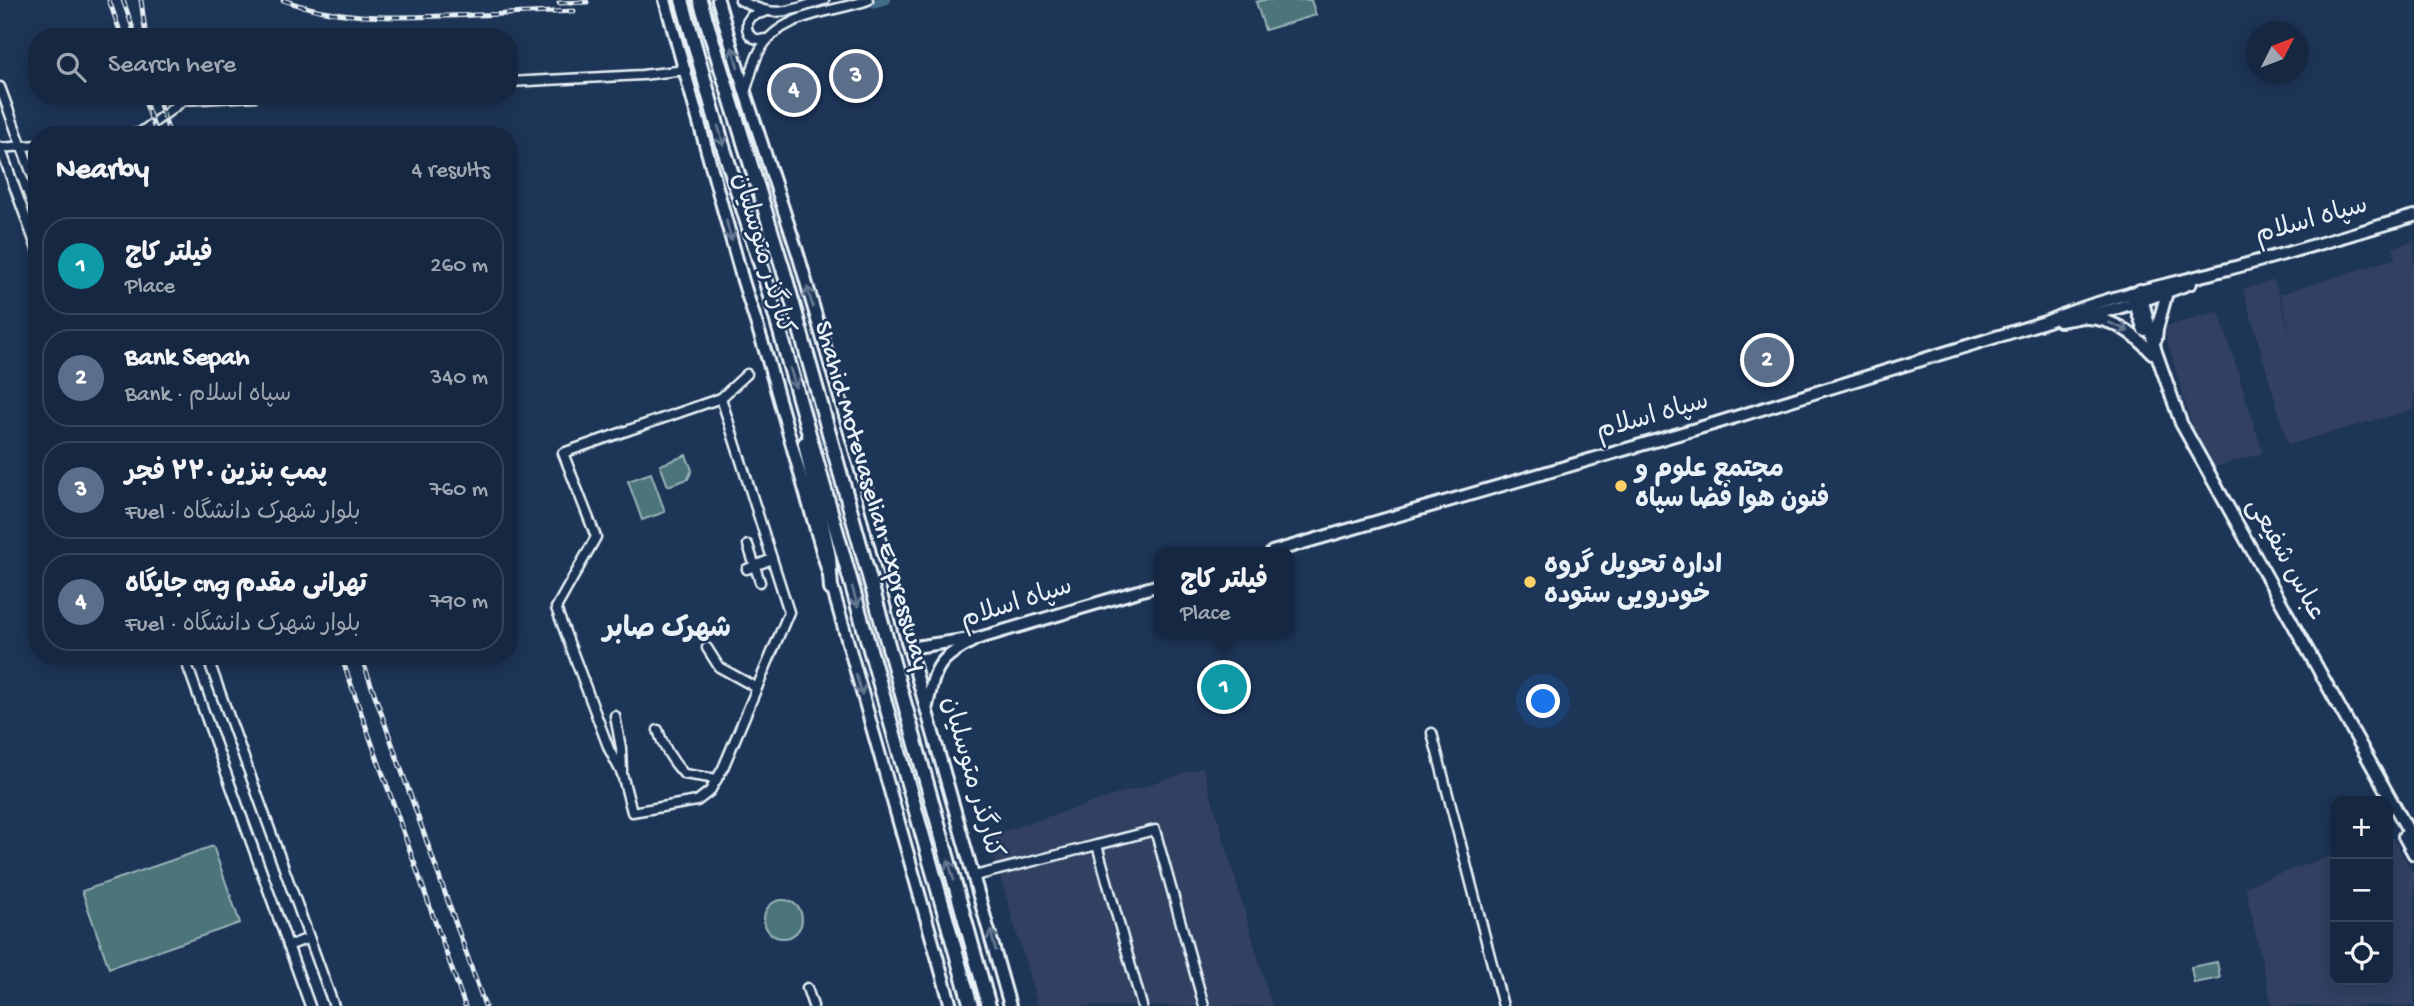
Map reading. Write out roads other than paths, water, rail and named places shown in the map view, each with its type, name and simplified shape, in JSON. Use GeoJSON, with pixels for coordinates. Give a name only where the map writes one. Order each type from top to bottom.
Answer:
{"type":"FeatureCollection","features":[{"type":"Feature","properties":{"kind":"highway","name":"Shahid Motevaselian Expressway"},"geometry":{"type":"LineString","coordinates":[[682,0],[971,1006]]}},
{"type":"Feature","properties":{"kind":"highway","name":"Shahid Motevaselian Expressway"},"geometry":{"type":"LineString","coordinates":[[700,0],[784,272],[989,1006]]}},
{"type":"Feature","properties":{"kind":"highway"},"geometry":{"type":"LineString","coordinates":[[799,401],[807,458],[830,557],[831,589]]}},
{"type":"Feature","properties":{"kind":"main road","name":"کنارگذر متوسلیان"},"geometry":{"type":"LineString","coordinates":[[665,0],[951,1006]]}},
{"type":"Feature","properties":{"kind":"main road","name":"کنارگذر متوسلیان"},"geometry":{"type":"LineString","coordinates":[[718,0],[813,305],[865,484],[906,641],[1010,1006]]}},
{"type":"Feature","properties":{"kind":"main road","name":"سپاه اسلام"},"geometry":{"type":"LineString","coordinates":[[1289,547],[1699,428],[2045,322],[2075,310],[2137,296],[2414,216]]}},
{"type":"Feature","properties":{"kind":"main road","name":"سپاه اسلام"},"geometry":{"type":"LineString","coordinates":[[2045,322],[2077,318],[2137,296],[2166,292],[2223,271]]}},
{"type":"Feature","properties":{"kind":"main road"},"geometry":{"type":"LineString","coordinates":[[2154,353],[2166,292]]}},
{"type":"Feature","properties":{"kind":"main road","name":"عباس شفیعی"},"geometry":{"type":"LineString","coordinates":[[2137,296],[2177,425],[2382,796]]}},
{"type":"Feature","properties":{"kind":"main road"},"geometry":{"type":"LineString","coordinates":[[2077,318],[2092,318],[2118,325],[2154,353]]}},
{"type":"Feature","properties":{"kind":"main road","name":"عباس شفیعی"},"geometry":{"type":"LineString","coordinates":[[2154,353],[2181,423],[2414,841]]}},
{"type":"Feature","properties":{"kind":"main road","name":"سپاه اسلام"},"geometry":{"type":"LineString","coordinates":[[927,709],[939,664],[952,652],[976,639],[1154,586]]}},
{"type":"Feature","properties":{"kind":"main road"},"geometry":{"type":"LineString","coordinates":[[906,641],[915,647],[976,639]]}},
{"type":"Feature","properties":{"kind":"main road"},"geometry":{"type":"LineString","coordinates":[[2393,815],[2414,854]]}},
{"type":"Feature","properties":{"kind":"street"},"geometry":{"type":"LineString","coordinates":[[740,0],[765,12]]}},
{"type":"Feature","properties":{"kind":"street"},"geometry":{"type":"LineString","coordinates":[[767,39],[752,38],[747,28],[751,16],[765,12],[784,12],[824,0]]}},
{"type":"Feature","properties":{"kind":"street"},"geometry":{"type":"LineString","coordinates":[[745,92],[758,53],[767,39],[790,23],[867,0]]}},
{"type":"Feature","properties":{"kind":"street"},"geometry":{"type":"LineString","coordinates":[[518,82],[642,75],[686,69]]}},
{"type":"Feature","properties":{"kind":"street"},"geometry":{"type":"LineString","coordinates":[[0,87],[28,163]]}},
{"type":"Feature","properties":{"kind":"street"},"geometry":{"type":"LineString","coordinates":[[149,126],[177,105]]}},
{"type":"Feature","properties":{"kind":"street"},"geometry":{"type":"LineString","coordinates":[[28,146],[0,148],[28,224]]}},
{"type":"Feature","properties":{"kind":"street"},"geometry":{"type":"LineString","coordinates":[[721,398],[789,612],[710,791],[697,801],[632,811],[621,774],[556,608],[596,537],[563,453],[721,398],[747,374]]}},
{"type":"Feature","properties":{"kind":"street"},"geometry":{"type":"LineString","coordinates":[[748,545],[751,567],[760,582]]}},
{"type":"Feature","properties":{"kind":"street"},"geometry":{"type":"LineString","coordinates":[[751,567],[772,559]]}},
{"type":"Feature","properties":{"kind":"street"},"geometry":{"type":"LineString","coordinates":[[706,648],[719,667],[757,688]]}},
{"type":"Feature","properties":{"kind":"street"},"geometry":{"type":"LineString","coordinates":[[187,665],[310,1006]]}},
{"type":"Feature","properties":{"kind":"street"},"geometry":{"type":"LineString","coordinates":[[210,665],[334,1006]]}},
{"type":"Feature","properties":{"kind":"street"},"geometry":{"type":"LineString","coordinates":[[615,716],[621,748],[621,774]]}},
{"type":"Feature","properties":{"kind":"street"},"geometry":{"type":"LineString","coordinates":[[658,730],[673,762],[684,774],[717,779]]}},
{"type":"Feature","properties":{"kind":"street"},"geometry":{"type":"LineString","coordinates":[[1432,733],[1503,1006]]}},
{"type":"Feature","properties":{"kind":"street"},"geometry":{"type":"LineString","coordinates":[[975,876],[1155,830],[1204,1006]]}},
{"type":"Feature","properties":{"kind":"street"},"geometry":{"type":"LineString","coordinates":[[1097,845],[1142,1006]]}},
{"type":"Feature","properties":{"kind":"street"},"geometry":{"type":"LineString","coordinates":[[288,946],[309,938]]}},
{"type":"Feature","properties":{"kind":"street"},"geometry":{"type":"LineString","coordinates":[[807,988],[813,1006]]}},
{"type":"Feature","properties":{"kind":"waterway"},"geometry":{"type":"LineString","coordinates":[[875,3],[886,0]]}},
{"type":"Feature","properties":{"kind":"railway"},"geometry":{"type":"LineString","coordinates":[[109,0],[119,28]]}},
{"type":"Feature","properties":{"kind":"railway"},"geometry":{"type":"LineString","coordinates":[[123,0],[133,28]]}},
{"type":"Feature","properties":{"kind":"railway"},"geometry":{"type":"LineString","coordinates":[[141,0],[145,28]]}},
{"type":"Feature","properties":{"kind":"railway"},"geometry":{"type":"LineString","coordinates":[[283,0],[321,11],[380,17],[574,11]]}},
{"type":"Feature","properties":{"kind":"railway"},"geometry":{"type":"LineString","coordinates":[[559,3],[587,2]]}},
{"type":"Feature","properties":{"kind":"railway"},"geometry":{"type":"LineString","coordinates":[[146,105],[154,126]]}},
{"type":"Feature","properties":{"kind":"railway"},"geometry":{"type":"LineString","coordinates":[[160,105],[167,126]]}},
{"type":"Feature","properties":{"kind":"railway"},"geometry":{"type":"LineString","coordinates":[[344,665],[465,1006]]}},
{"type":"Feature","properties":{"kind":"railway"},"geometry":{"type":"LineString","coordinates":[[364,665],[485,1006]]}},
{"type":"Feature","properties":{"kind":"place","name":"پمپ بنزین ۲۲۰ فجر"},"geometry":{"type":"Point","coordinates":[856,76]}},
{"type":"Feature","properties":{"kind":"place","name":"جایگاه cng تهرانی مقدم"},"geometry":{"type":"Point","coordinates":[794,90]}},
{"type":"Feature","properties":{"kind":"place","name":"Bank Sepah"},"geometry":{"type":"Point","coordinates":[1767,360]}},
{"type":"Feature","properties":{"kind":"place","name":"مجتمع علوم و فنون هوا فضا سپاه"},"geometry":{"type":"Point","coordinates":[1621,486]}},
{"type":"Feature","properties":{"kind":"place","name":"اداره تحویل گروه خودرویی ستوده"},"geometry":{"type":"Point","coordinates":[1530,582]}},
{"type":"Feature","properties":{"kind":"place","name":"فیلتر کاج"},"geometry":{"type":"Point","coordinates":[1224,687]}},
{"type":"Feature","properties":{"kind":"district","name":"شهرک صابر"},"geometry":{"type":"Point","coordinates":[667,630]}}]}
